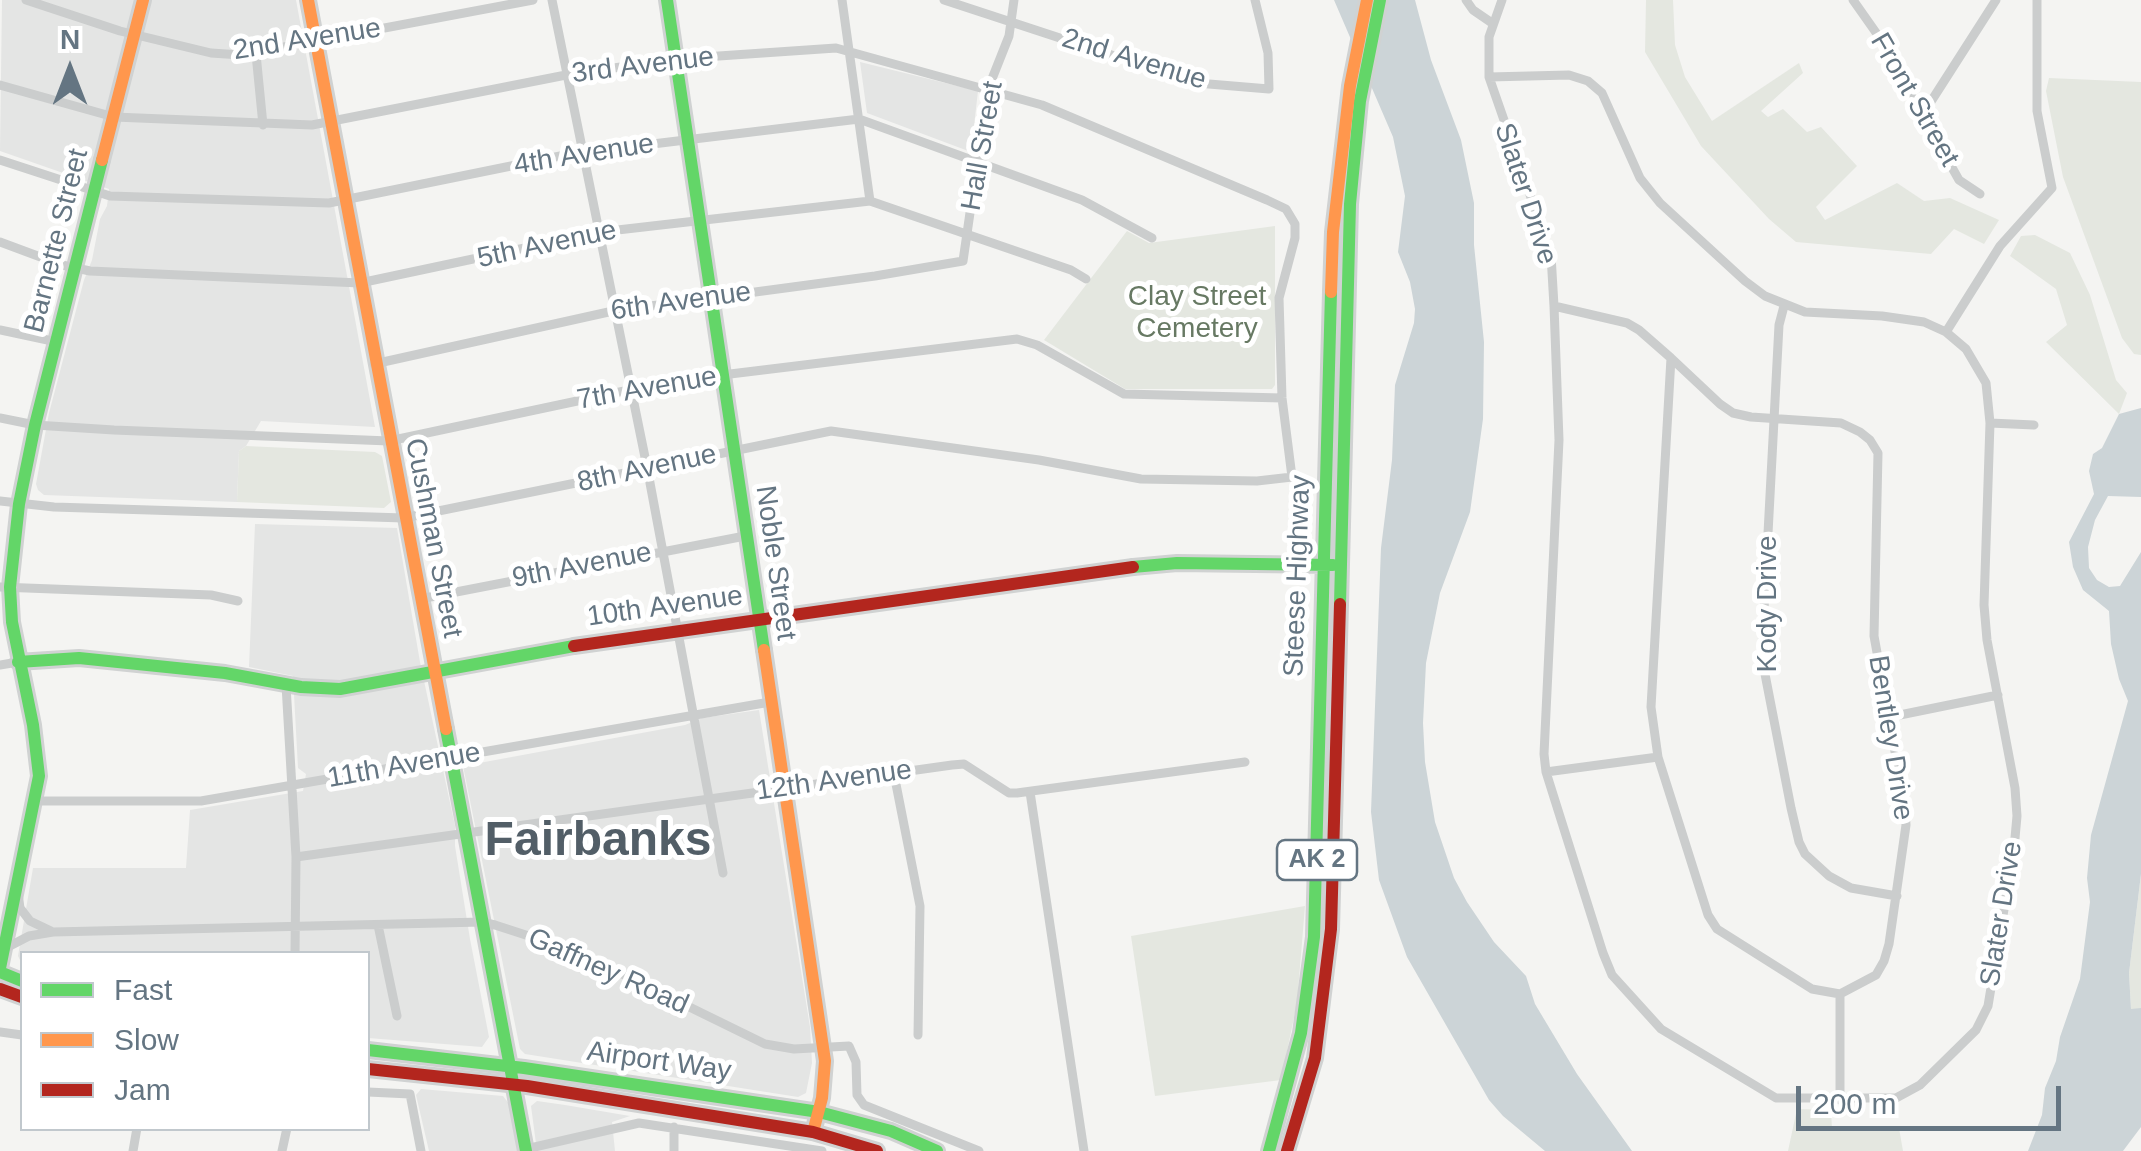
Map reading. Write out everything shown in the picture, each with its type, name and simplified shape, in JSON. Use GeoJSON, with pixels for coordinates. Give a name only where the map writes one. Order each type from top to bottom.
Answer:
{"type":"FeatureCollection","features":[{"type":"Feature","properties":{"kind":"main road","name":"Barnette Street"},"geometry":{"type":"LineString","coordinates":[[0,970],[35,801],[39,758],[5,587],[34,425],[143,0]]}},
{"type":"Feature","properties":{"kind":"main road","name":"Cushman Street"},"geometry":{"type":"LineString","coordinates":[[308,0],[526,1150]]}},
{"type":"Feature","properties":{"kind":"main road","name":"Noble Street"},"geometry":{"type":"LineString","coordinates":[[667,0],[822,1046],[824,1077],[813,1132]]}},
{"type":"Feature","properties":{"kind":"main road","name":"Steese Highway"},"geometry":{"type":"LineString","coordinates":[[1269,1151],[1294,1064],[1310,969],[1316,888],[1333,232],[1350,86],[1367,0]]}},
{"type":"Feature","properties":{"kind":"main road","name":"Steese Highway"},"geometry":{"type":"LineString","coordinates":[[1287,1151],[1315,1058],[1331,929],[1350,204],[1360,101],[1380,0]]}},
{"type":"Feature","properties":{"kind":"main road","name":"10th Avenue"},"geometry":{"type":"LineString","coordinates":[[18,662],[80,658],[340,689],[583,644],[1140,566],[1341,565]]}},
{"type":"Feature","properties":{"kind":"main road","name":"Airport Way"},"geometry":{"type":"LineString","coordinates":[[370,1050],[510,1066],[819,1112],[891,1131],[937,1151]]}},
{"type":"Feature","properties":{"kind":"main road"},"geometry":{"type":"LineString","coordinates":[[1295,1151],[1315,1058]]}},
{"type":"Feature","properties":{"kind":"main road"},"geometry":{"type":"LineString","coordinates":[[1258,1151],[1294,1064]]}},
{"type":"Feature","properties":{"kind":"main road","name":"Airport Way"},"geometry":{"type":"LineString","coordinates":[[370,1070],[514,1084],[813,1132],[877,1151]]}},
{"type":"Feature","properties":{"kind":"street","name":"2nd Avenue"},"geometry":{"type":"LineString","coordinates":[[26,0],[134,35],[211,53],[256,54],[533,0]]}},
{"type":"Feature","properties":{"kind":"street"},"geometry":{"type":"LineString","coordinates":[[552,0],[647,467],[722,873]]}},
{"type":"Feature","properties":{"kind":"street"},"geometry":{"type":"LineString","coordinates":[[842,0],[870,201]]}},
{"type":"Feature","properties":{"kind":"street","name":"2nd Avenue"},"geometry":{"type":"LineString","coordinates":[[944,0],[1197,83],[1269,89],[1268,53],[1255,0]]}},
{"type":"Feature","properties":{"kind":"street","name":"Hall Street"},"geometry":{"type":"LineString","coordinates":[[968,234],[988,88],[1012,22],[1014,0]]}},
{"type":"Feature","properties":{"kind":"street"},"geometry":{"type":"LineString","coordinates":[[1466,0],[1492,23]]}},
{"type":"Feature","properties":{"kind":"street"},"geometry":{"type":"LineString","coordinates":[[1502,0],[1492,23],[1487,53],[1489,78],[1569,75],[1588,81],[1602,93],[1634,166],[1660,203],[1744,281],[1784,306],[1805,312],[1910,320],[1946,332],[2000,246],[2052,188],[2036,111],[2036,0]]}},
{"type":"Feature","properties":{"kind":"street","name":"Front Street"},"geometry":{"type":"LineString","coordinates":[[1853,0],[1877,34],[1959,180],[1980,194]]}},
{"type":"Feature","properties":{"kind":"street"},"geometry":{"type":"LineString","coordinates":[[1922,114],[1996,0]]}},
{"type":"Feature","properties":{"kind":"street","name":"3rd Avenue"},"geometry":{"type":"LineString","coordinates":[[0,85],[114,117],[263,125],[330,123],[566,75],[675,59],[850,50],[1042,105],[1286,209],[1296,224],[1296,238],[1280,298],[1282,398]]}},
{"type":"Feature","properties":{"kind":"street"},"geometry":{"type":"LineString","coordinates":[[256,54],[263,125]]}},
{"type":"Feature","properties":{"kind":"street","name":"Slater Drive"},"geometry":{"type":"LineString","coordinates":[[1489,78],[1551,255],[1559,440],[1544,740],[1546,772],[1612,974],[1662,1028],[1776,1098],[1896,1098],[1920,1084],[1976,1030],[1988,1006],[1995,975],[2017,816],[1984,605],[1990,397],[1979,367],[1946,332]]}},
{"type":"Feature","properties":{"kind":"street","name":"4th Avenue"},"geometry":{"type":"LineString","coordinates":[[0,160],[110,196],[346,202],[583,154],[860,119],[1082,200],[1152,238]]}},
{"type":"Feature","properties":{"kind":"street","name":"5th Avenue"},"geometry":{"type":"LineString","coordinates":[[0,242],[76,268],[360,282],[600,232],[870,201],[1072,270],[1086,279]]}},
{"type":"Feature","properties":{"kind":"street","name":"6th Avenue"},"geometry":{"type":"LineString","coordinates":[[374,364],[613,311],[956,264],[965,255],[968,234]]}},
{"type":"Feature","properties":{"kind":"street","name":"Bentley Drive"},"geometry":{"type":"LineString","coordinates":[[1554,306],[1627,323],[1733,413],[1841,423],[1870,440],[1878,453],[1874,636],[1906,806],[1890,944],[1876,975],[1840,994]]}},
{"type":"Feature","properties":{"kind":"street","name":"Kody Drive"},"geometry":{"type":"LineString","coordinates":[[1784,306],[1779,326],[1762,647],[1798,842],[1814,864],[1851,888],[1897,896]]}},
{"type":"Feature","properties":{"kind":"street"},"geometry":{"type":"LineString","coordinates":[[0,330],[57,342]]}},
{"type":"Feature","properties":{"kind":"street","name":"7th Avenue"},"geometry":{"type":"LineString","coordinates":[[0,418],[34,425],[389,441],[629,390],[722,375],[1018,340],[1038,345],[1124,394],[1282,398]]}},
{"type":"Feature","properties":{"kind":"street"},"geometry":{"type":"LineString","coordinates":[[1671,358],[1651,707],[1658,757],[1708,915],[1717,929],[1812,990],[1840,994],[1840,1100]]}},
{"type":"Feature","properties":{"kind":"street","name":"8th Avenue"},"geometry":{"type":"LineString","coordinates":[[0,501],[404,518],[831,432],[1141,478],[1292,478],[1282,398]]}},
{"type":"Feature","properties":{"kind":"street"},"geometry":{"type":"LineString","coordinates":[[1990,423],[2034,425]]}},
{"type":"Feature","properties":{"kind":"street","name":"9th Avenue"},"geometry":{"type":"LineString","coordinates":[[420,598],[745,536]]}},
{"type":"Feature","properties":{"kind":"street"},"geometry":{"type":"LineString","coordinates":[[5,587],[211,595],[238,601]]}},
{"type":"Feature","properties":{"kind":"street","name":"10th Avenue"},"geometry":{"type":"LineString","coordinates":[[0,665],[18,662]]}},
{"type":"Feature","properties":{"kind":"street"},"geometry":{"type":"LineString","coordinates":[[286,684],[296,857],[295,951]]}},
{"type":"Feature","properties":{"kind":"street"},"geometry":{"type":"LineString","coordinates":[[1890,717],[1998,695]]}},
{"type":"Feature","properties":{"kind":"street","name":"11th Avenue"},"geometry":{"type":"LineString","coordinates":[[35,801],[201,801],[770,702]]}},
{"type":"Feature","properties":{"kind":"street"},"geometry":{"type":"LineString","coordinates":[[1546,772],[1658,757]]}},
{"type":"Feature","properties":{"kind":"street","name":"12th Avenue"},"geometry":{"type":"LineString","coordinates":[[296,857],[964,764],[1010,793],[1245,762]]}},
{"type":"Feature","properties":{"kind":"street"},"geometry":{"type":"LineString","coordinates":[[894,774],[920,906],[918,1036]]}},
{"type":"Feature","properties":{"kind":"street"},"geometry":{"type":"LineString","coordinates":[[1030,792],[1084,1151]]}},
{"type":"Feature","properties":{"kind":"street"},"geometry":{"type":"LineString","coordinates":[[18,886],[20,908],[26,916],[53,932]]}},
{"type":"Feature","properties":{"kind":"street","name":"Gaffney Road"},"geometry":{"type":"LineString","coordinates":[[4,948],[28,936],[53,932],[482,922],[575,951],[765,1044],[794,1049],[822,1046]]}},
{"type":"Feature","properties":{"kind":"street"},"geometry":{"type":"LineString","coordinates":[[378,926],[397,1016]]}},
{"type":"Feature","properties":{"kind":"street"},"geometry":{"type":"LineString","coordinates":[[822,1046],[841,1044],[854,1052],[857,1094],[864,1105],[978,1151]]}},
{"type":"Feature","properties":{"kind":"street"},"geometry":{"type":"LineString","coordinates":[[370,1092],[410,1094],[422,1151]]}},
{"type":"Feature","properties":{"kind":"street"},"geometry":{"type":"LineString","coordinates":[[526,1150],[639,1123],[822,1151]]}},
{"type":"Feature","properties":{"kind":"street"},"geometry":{"type":"LineString","coordinates":[[674,1126],[674,1151]]}},
{"type":"Feature","properties":{"kind":"shaded area"},"geometry":{"type":"Polygon","coordinates":[[[2,0],[296,0],[375,427],[261,421],[239,451],[237,502],[44,495],[38,490],[49,413],[109,189],[0,151],[2,0]]]}},
{"type":"Feature","properties":{"kind":"shaded area"},"geometry":{"type":"Polygon","coordinates":[[[1334,0],[1415,0],[1431,60],[1461,140],[1474,203],[1474,245],[1484,342],[1483,419],[1470,512],[1440,593],[1426,663],[1425,762],[1435,822],[1454,878],[1467,902],[1494,942],[1526,976],[1535,1004],[1577,1074],[1632,1151],[1545,1151],[1503,1116],[1489,1100],[1407,957],[1379,880],[1371,812],[1381,548],[1392,460],[1395,385],[1415,309],[1398,252],[1405,196],[1393,137],[1334,0]]]}},
{"type":"Feature","properties":{"kind":"shaded area"},"geometry":{"type":"Polygon","coordinates":[[[860,62],[978,91],[971,152],[867,113],[860,62]]]}},
{"type":"Feature","properties":{"kind":"shaded area"},"geometry":{"type":"Polygon","coordinates":[[[2141,408],[2141,497],[2108,496],[2095,520],[2088,547],[2089,568],[2097,580],[2109,587],[2120,586],[2141,552],[2141,874],[2129,973],[2131,1009],[2141,1008],[2141,1127],[2123,1151],[2028,1151],[2080,979],[2090,902],[2087,878],[2091,835],[2128,701],[2111,644],[2109,611],[2083,590],[2073,567],[2069,542],[2094,494],[2089,471],[2093,454],[2102,448],[2119,414],[2141,408]]]}},
{"type":"Feature","properties":{"kind":"shaded area"},"geometry":{"type":"Polygon","coordinates":[[[255,524],[397,528],[420,662],[455,826],[455,846],[489,1037],[482,1047],[370,1038],[370,951],[20,951],[20,960],[18,956],[33,868],[186,868],[190,810],[303,791],[306,774],[298,768],[293,676],[249,667],[255,524]]]}},
{"type":"Feature","properties":{"kind":"shaded area"},"geometry":{"type":"Polygon","coordinates":[[[759,710],[810,1027],[812,1063],[806,1093],[798,1097],[525,1054],[520,1049],[463,766],[759,710]]]}},
{"type":"Feature","properties":{"kind":"shaded area"},"geometry":{"type":"Polygon","coordinates":[[[421,1089],[503,1096],[510,1105],[518,1151],[429,1151],[416,1095],[421,1089]]]}},
{"type":"Feature","properties":{"kind":"shaded area"},"geometry":{"type":"Polygon","coordinates":[[[537,1101],[630,1116],[612,1122],[615,1151],[537,1151],[531,1106],[537,1101]]]}},
{"type":"Feature","properties":{"kind":"green space"},"geometry":{"type":"Polygon","coordinates":[[[1646,0],[1673,0],[1675,45],[1685,77],[1712,121],[1799,63],[1803,73],[1761,111],[1768,117],[1783,109],[1807,132],[1821,127],[1857,166],[1816,207],[1825,220],[1897,183],[1924,201],[1950,198],[1999,220],[1984,244],[1954,229],[1931,254],[1796,242],[1769,219],[1701,146],[1645,52],[1646,0]]]}},
{"type":"Feature","properties":{"kind":"green space"},"geometry":{"type":"Polygon","coordinates":[[[2049,78],[2141,82],[2141,355],[2134,354],[2122,338],[2063,177],[2046,91],[2049,78]]]}},
{"type":"Feature","properties":{"kind":"green space","name":"Clay Street Cemetery"},"geometry":{"type":"Polygon","coordinates":[[[1275,226],[1272,389],[1125,389],[1044,340],[1127,231],[1149,243],[1275,226]]]}},
{"type":"Feature","properties":{"kind":"green space"},"geometry":{"type":"Polygon","coordinates":[[[2035,235],[2070,253],[2090,295],[2116,380],[2127,393],[2119,414],[2046,342],[2067,325],[2056,289],[2010,256],[2021,236],[2035,235]]]}},
{"type":"Feature","properties":{"kind":"green space"},"geometry":{"type":"Polygon","coordinates":[[[246,446],[375,452],[382,456],[391,502],[384,508],[237,502],[239,451],[246,446]]]}},
{"type":"Feature","properties":{"kind":"green space"},"geometry":{"type":"Polygon","coordinates":[[[2141,874],[2138,1010],[2131,1009],[2129,973],[2141,874]]]}},
{"type":"Feature","properties":{"kind":"green space"},"geometry":{"type":"Polygon","coordinates":[[[1305,906],[1297,1003],[1281,1080],[1155,1096],[1131,936],[1305,906]]]}},
{"type":"Feature","properties":{"kind":"green space"},"geometry":{"type":"Polygon","coordinates":[[[1797,1109],[1831,1110],[1832,1129],[1899,1128],[1903,1151],[1788,1151],[1797,1109]]]}},
{"type":"Feature","properties":{"kind":"traffic: fast"},"geometry":{"type":"LineString","coordinates":[[667,0],[764,650]]}},
{"type":"Feature","properties":{"kind":"traffic: fast"},"geometry":{"type":"LineString","coordinates":[[1340,604],[1350,204],[1360,101],[1380,0]]}},
{"type":"Feature","properties":{"kind":"traffic: fast"},"geometry":{"type":"LineString","coordinates":[[0,968],[39,776],[12,622],[10,587],[19,504],[102,160]]}},
{"type":"Feature","properties":{"kind":"traffic: fast"},"geometry":{"type":"LineString","coordinates":[[1269,1151],[1301,1033],[1314,937],[1331,292]]}},
{"type":"Feature","properties":{"kind":"traffic: fast"},"geometry":{"type":"LineString","coordinates":[[1133,567],[1177,563],[1333,565]]}},
{"type":"Feature","properties":{"kind":"traffic: fast"},"geometry":{"type":"LineString","coordinates":[[18,662],[79,658],[340,689],[574,646]]}},
{"type":"Feature","properties":{"kind":"traffic: fast"},"geometry":{"type":"LineString","coordinates":[[446,729],[526,1151]]}},
{"type":"Feature","properties":{"kind":"traffic: fast"},"geometry":{"type":"LineString","coordinates":[[0,972],[20,980]]}},
{"type":"Feature","properties":{"kind":"traffic: fast"},"geometry":{"type":"LineString","coordinates":[[370,1050],[524,1068],[819,1112],[891,1131],[937,1151]]}},
{"type":"Feature","properties":{"kind":"traffic: slow"},"geometry":{"type":"LineString","coordinates":[[102,160],[143,0]]}},
{"type":"Feature","properties":{"kind":"traffic: slow"},"geometry":{"type":"LineString","coordinates":[[308,0],[446,729]]}},
{"type":"Feature","properties":{"kind":"traffic: slow"},"geometry":{"type":"LineString","coordinates":[[1331,292],[1333,232],[1350,86],[1367,0]]}},
{"type":"Feature","properties":{"kind":"traffic: slow"},"geometry":{"type":"LineString","coordinates":[[764,650],[825,1061],[822,1098],[813,1132]]}},
{"type":"Feature","properties":{"kind":"traffic: jam"},"geometry":{"type":"LineString","coordinates":[[574,646],[1133,567]]}},
{"type":"Feature","properties":{"kind":"traffic: jam"},"geometry":{"type":"LineString","coordinates":[[1287,1151],[1315,1058],[1331,929],[1340,604]]}},
{"type":"Feature","properties":{"kind":"traffic: jam"},"geometry":{"type":"LineString","coordinates":[[0,989],[20,996]]}},
{"type":"Feature","properties":{"kind":"traffic: jam"},"geometry":{"type":"LineString","coordinates":[[370,1069],[527,1086],[813,1132],[877,1151]]}},
{"type":"Feature","properties":{"kind":"district","name":"Fairbanks"},"geometry":{"type":"Point","coordinates":[598,842]}}]}
